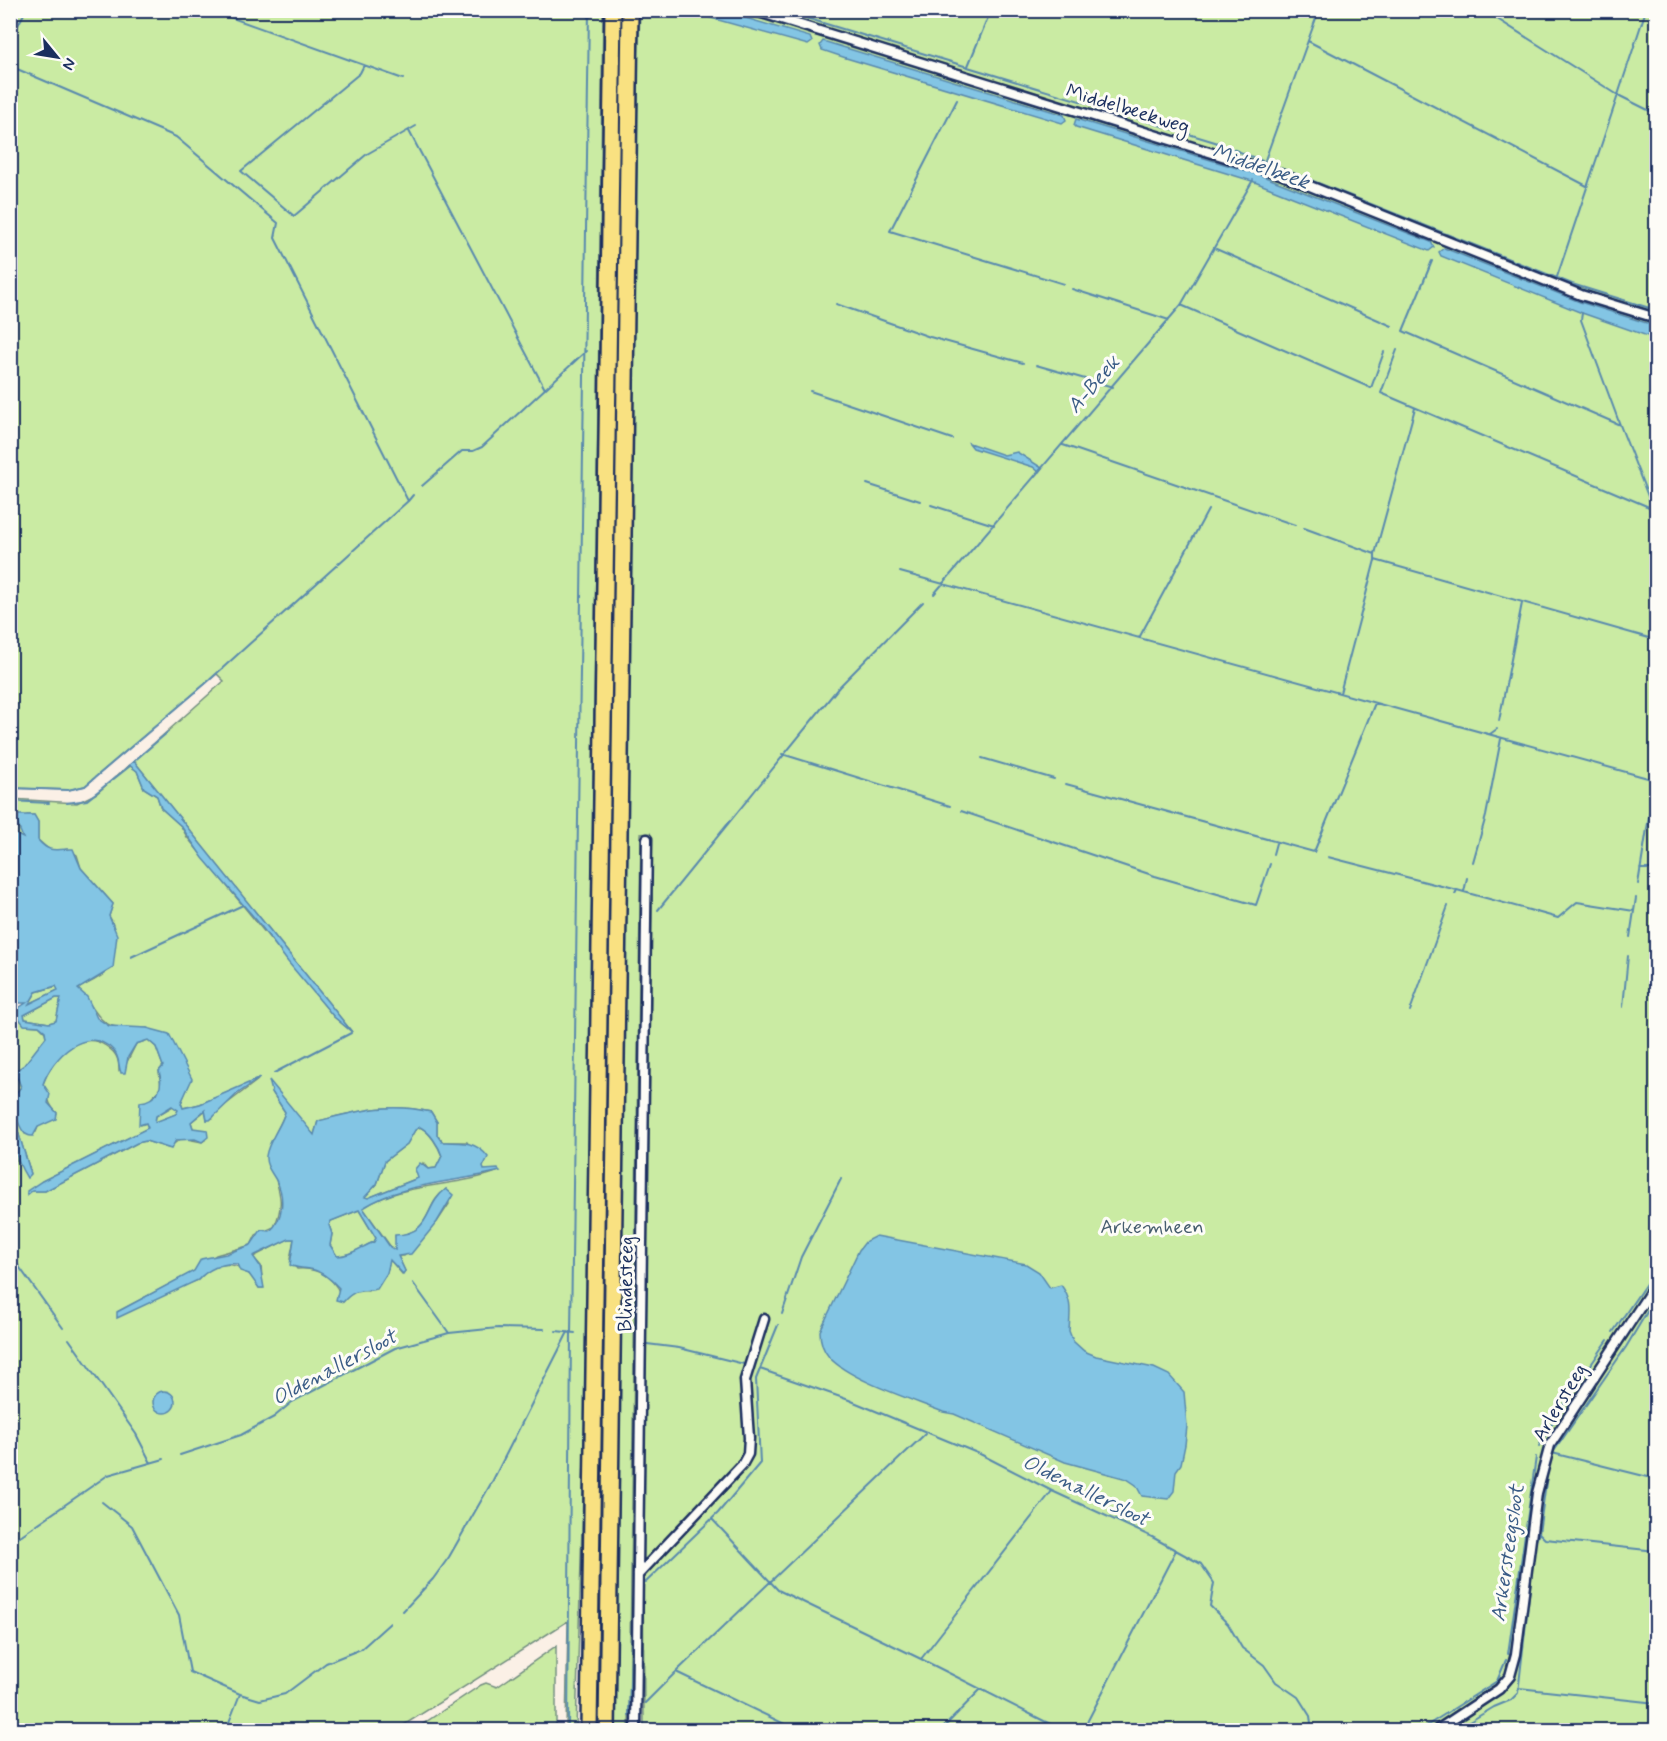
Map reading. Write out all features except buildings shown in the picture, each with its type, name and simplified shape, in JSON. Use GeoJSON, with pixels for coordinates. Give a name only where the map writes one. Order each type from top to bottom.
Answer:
{"type":"FeatureCollection","features":[{"type":"Feature","properties":{"kind":"highway"},"geometry":{"type":"LineString","coordinates":[[589,1731],[613,10]]}},
{"type":"Feature","properties":{"kind":"highway"},"geometry":{"type":"LineString","coordinates":[[607,1731],[630,10]]}},
{"type":"Feature","properties":{"kind":"street","name":"Middelbeekweg"},"geometry":{"type":"LineString","coordinates":[[752,10],[1280,174],[1581,295],[1656,318]]}},
{"type":"Feature","properties":{"kind":"street","name":"Blindesteeg"},"geometry":{"type":"LineString","coordinates":[[636,1731],[647,839]]}},
{"type":"Feature","properties":{"kind":"street","name":"Arlersteeg"},"geometry":{"type":"LineString","coordinates":[[1437,1731],[1485,1700],[1510,1676],[1516,1654],[1537,1493],[1550,1444],[1656,1283]]}},
{"type":"Feature","properties":{"kind":"street"},"geometry":{"type":"LineString","coordinates":[[638,1575],[742,1465],[748,1454],[745,1380],[764,1319]]}},
{"type":"Feature","properties":{"kind":"green space"},"geometry":{"type":"Polygon","coordinates":[[[586,10],[586,15],[590,17],[595,11],[603,11],[585,1425],[576,1730],[566,1730],[568,1621],[396,1730],[11,1730],[11,1140],[18,1156],[17,1160],[31,1174],[13,1115],[15,1114],[25,1134],[36,1132],[38,1127],[57,1113],[50,1105],[43,1084],[52,1065],[67,1049],[76,1044],[96,1041],[106,1046],[116,1056],[119,1070],[126,1064],[136,1044],[148,1040],[156,1047],[163,1066],[159,1071],[161,1087],[149,1101],[140,1103],[141,1125],[146,1123],[148,1128],[42,1181],[32,1191],[45,1191],[137,1143],[146,1141],[168,1148],[182,1138],[202,1142],[205,1140],[193,1128],[191,1122],[206,1110],[207,1120],[213,1118],[216,1112],[258,1080],[200,1104],[183,1108],[181,1103],[191,1079],[147,1028],[119,1027],[104,1022],[78,989],[101,976],[110,966],[114,952],[114,935],[109,916],[113,904],[81,868],[77,855],[67,849],[53,853],[38,840],[38,822],[34,815],[27,815],[23,838],[11,832],[11,799],[77,803],[97,793],[129,765],[137,771],[144,788],[157,796],[161,808],[181,826],[187,837],[334,1017],[352,1032],[134,761],[224,681],[217,674],[85,786],[68,790],[11,788],[10,11],[586,10]],[[272,1092],[285,1112],[271,1146],[271,1158],[280,1195],[279,1215],[274,1227],[256,1235],[251,1245],[216,1255],[195,1271],[117,1312],[198,1280],[214,1267],[223,1265],[239,1267],[247,1272],[259,1288],[263,1288],[261,1266],[253,1257],[288,1239],[294,1239],[290,1259],[297,1269],[313,1270],[327,1276],[337,1287],[343,1302],[354,1292],[368,1291],[387,1273],[390,1260],[402,1274],[405,1271],[398,1256],[404,1256],[437,1222],[449,1204],[446,1189],[434,1203],[422,1224],[408,1234],[395,1236],[397,1247],[393,1250],[363,1208],[396,1193],[499,1171],[484,1170],[467,1142],[443,1142],[437,1135],[437,1122],[431,1112],[401,1108],[360,1111],[318,1121],[314,1135],[272,1092]]]}},
{"type":"Feature","properties":{"kind":"green space","name":"Arkemheen"},"geometry":{"type":"Polygon","coordinates":[[[662,10],[1656,11],[1656,1730],[644,1730],[643,1550],[652,902],[650,833],[641,834],[629,1730],[615,1730],[638,61],[640,11],[648,11],[652,17],[662,10]]]}},
{"type":"Feature","properties":{"kind":"green space"},"geometry":{"type":"Polygon","coordinates":[[[57,986],[58,990],[29,1004],[36,992],[57,986]]]}},
{"type":"Feature","properties":{"kind":"green space"},"geometry":{"type":"Polygon","coordinates":[[[56,998],[61,998],[56,1021],[49,1023],[25,1019],[24,1015],[56,998]]]}},
{"type":"Feature","properties":{"kind":"green space"},"geometry":{"type":"Polygon","coordinates":[[[18,1017],[25,1025],[39,1026],[45,1032],[46,1037],[24,1066],[15,1071],[11,1067],[11,1020],[18,1017]]]}},
{"type":"Feature","properties":{"kind":"green space"},"geometry":{"type":"Polygon","coordinates":[[[10,1073],[18,1079],[21,1087],[15,1098],[17,1106],[12,1109],[10,1073]]]}},
{"type":"Feature","properties":{"kind":"green space"},"geometry":{"type":"Polygon","coordinates":[[[173,1106],[178,1110],[176,1114],[155,1123],[156,1116],[173,1106]]]}},
{"type":"Feature","properties":{"kind":"green space"},"geometry":{"type":"Polygon","coordinates":[[[420,1127],[430,1136],[442,1156],[436,1168],[428,1169],[423,1163],[418,1178],[368,1198],[364,1197],[377,1184],[385,1161],[407,1144],[415,1130],[420,1127]]]}},
{"type":"Feature","properties":{"kind":"green space"},"geometry":{"type":"Polygon","coordinates":[[[359,1210],[376,1238],[374,1242],[356,1251],[337,1256],[330,1245],[332,1234],[329,1225],[331,1221],[359,1210]]]}},
{"type":"Feature","properties":{"kind":"green space"},"geometry":{"type":"Polygon","coordinates":[[[556,1646],[556,1730],[414,1730],[481,1685],[486,1683],[497,1687],[556,1646]]]}},
{"type":"Feature","properties":{"kind":"water"},"geometry":{"type":"Polygon","coordinates":[[[648,11],[722,11],[810,37],[812,42],[808,45],[704,16],[651,17],[648,11]]]}},
{"type":"Feature","properties":{"kind":"water"},"geometry":{"type":"Polygon","coordinates":[[[823,41],[1064,115],[1066,120],[1062,123],[846,58],[822,50],[820,45],[823,41]]]}},
{"type":"Feature","properties":{"kind":"water"},"geometry":{"type":"Polygon","coordinates":[[[1076,119],[1260,175],[1431,242],[1434,247],[1429,251],[1252,181],[1076,127],[1074,125],[1076,119]]]}},
{"type":"Feature","properties":{"kind":"water"},"geometry":{"type":"Polygon","coordinates":[[[1444,248],[1580,302],[1656,326],[1656,339],[1582,313],[1441,256],[1439,252],[1444,248]]]}},
{"type":"Feature","properties":{"kind":"water"},"geometry":{"type":"Polygon","coordinates":[[[969,443],[1004,455],[1017,452],[1042,468],[1039,472],[1033,467],[973,448],[969,443]]]}},
{"type":"Feature","properties":{"kind":"water"},"geometry":{"type":"Polygon","coordinates":[[[134,761],[352,1032],[334,1017],[288,962],[258,922],[203,858],[181,826],[161,808],[157,796],[144,788],[137,771],[129,765],[134,761]]]}},
{"type":"Feature","properties":{"kind":"water"},"geometry":{"type":"Polygon","coordinates":[[[17,815],[34,815],[38,822],[38,840],[43,845],[54,850],[73,849],[81,868],[113,904],[109,916],[117,935],[113,968],[78,989],[87,997],[97,1018],[109,1026],[147,1028],[169,1034],[192,1079],[181,1103],[183,1108],[200,1104],[260,1078],[237,1094],[210,1120],[207,1120],[205,1110],[191,1122],[193,1128],[207,1130],[208,1137],[202,1142],[195,1139],[176,1140],[171,1149],[146,1141],[137,1143],[45,1191],[32,1191],[27,1195],[27,1191],[42,1181],[148,1128],[146,1123],[139,1125],[140,1102],[151,1099],[158,1092],[161,1083],[159,1071],[163,1066],[156,1047],[148,1040],[136,1044],[128,1057],[125,1073],[121,1073],[114,1051],[104,1043],[93,1040],[82,1042],[62,1054],[43,1084],[50,1094],[48,1103],[57,1113],[56,1119],[38,1127],[33,1136],[29,1136],[21,1129],[15,1114],[13,1115],[31,1174],[27,1178],[18,1161],[12,1136],[11,1107],[16,1107],[15,1094],[21,1087],[18,1079],[11,1073],[11,1067],[15,1071],[24,1065],[46,1037],[45,1031],[39,1026],[24,1025],[18,1017],[11,1020],[11,1013],[26,1003],[10,1003],[11,832],[23,838],[15,818],[17,815]],[[56,986],[36,992],[29,1004],[58,990],[56,986]],[[56,998],[24,1015],[25,1019],[49,1023],[56,1021],[61,998],[56,998]],[[172,1106],[156,1116],[155,1122],[176,1114],[178,1110],[172,1106]]]}},
{"type":"Feature","properties":{"kind":"water"},"geometry":{"type":"Polygon","coordinates":[[[269,1080],[314,1135],[318,1121],[360,1111],[401,1108],[431,1112],[437,1122],[437,1135],[442,1142],[473,1145],[488,1157],[483,1167],[484,1170],[498,1169],[500,1171],[412,1188],[379,1199],[363,1208],[390,1247],[395,1250],[395,1235],[416,1230],[446,1189],[453,1195],[437,1222],[411,1254],[398,1256],[405,1271],[403,1274],[390,1260],[387,1273],[377,1289],[355,1292],[343,1302],[336,1300],[339,1288],[326,1276],[314,1270],[290,1265],[294,1239],[289,1239],[253,1256],[260,1266],[264,1288],[259,1288],[249,1274],[240,1271],[237,1264],[226,1264],[210,1270],[198,1280],[117,1318],[117,1312],[194,1271],[201,1259],[226,1254],[251,1245],[261,1230],[270,1231],[278,1221],[282,1201],[280,1188],[268,1167],[266,1156],[285,1112],[272,1092],[269,1080]],[[420,1127],[415,1130],[407,1144],[385,1161],[377,1184],[365,1197],[368,1198],[418,1178],[415,1169],[420,1163],[428,1169],[436,1168],[442,1156],[441,1152],[431,1136],[420,1127]],[[359,1210],[331,1221],[329,1225],[332,1234],[330,1245],[337,1256],[356,1251],[374,1242],[376,1238],[359,1210]]]}},
{"type":"Feature","properties":{"kind":"water"},"geometry":{"type":"Polygon","coordinates":[[[876,1236],[1026,1264],[1039,1272],[1050,1288],[1061,1285],[1065,1291],[1069,1302],[1069,1331],[1073,1341],[1084,1351],[1096,1356],[1154,1368],[1169,1375],[1184,1392],[1187,1426],[1181,1464],[1176,1471],[1174,1491],[1168,1499],[1142,1496],[1136,1485],[1127,1479],[1065,1462],[954,1414],[883,1389],[851,1374],[829,1357],[822,1345],[820,1331],[859,1250],[866,1241],[876,1236]]]}},
{"type":"Feature","properties":{"kind":"water"},"geometry":{"type":"Polygon","coordinates":[[[164,1391],[172,1394],[175,1402],[172,1410],[164,1413],[156,1410],[153,1402],[156,1394],[164,1391]]]}},
{"type":"Feature","properties":{"kind":"waterway"},"geometry":{"type":"LineString","coordinates":[[10,40],[26,10]]}},
{"type":"Feature","properties":{"kind":"waterway"},"geometry":{"type":"LineString","coordinates":[[210,10],[403,79]]}},
{"type":"Feature","properties":{"kind":"waterway"},"geometry":{"type":"LineString","coordinates":[[568,1730],[571,1333],[589,10]]}},
{"type":"Feature","properties":{"kind":"waterway","name":"Middelbeek"},"geometry":{"type":"LineString","coordinates":[[780,10],[1215,142],[1572,284],[1656,310]]}},
{"type":"Feature","properties":{"kind":"waterway"},"geometry":{"type":"LineString","coordinates":[[968,66],[991,10]]}},
{"type":"Feature","properties":{"kind":"waterway","name":"A-Beek"},"geometry":{"type":"LineString","coordinates":[[1265,160],[1319,10]]}},
{"type":"Feature","properties":{"kind":"waterway"},"geometry":{"type":"LineString","coordinates":[[1483,10],[1618,95],[1646,10]]}},
{"type":"Feature","properties":{"kind":"waterway"},"geometry":{"type":"LineString","coordinates":[[1308,41],[1587,186]]}},
{"type":"Feature","properties":{"kind":"waterway"},"geometry":{"type":"LineString","coordinates":[[364,65],[360,73],[241,171],[294,216],[367,154],[416,126]]}},
{"type":"Feature","properties":{"kind":"waterway"},"geometry":{"type":"LineString","coordinates":[[10,66],[176,137],[278,223],[275,238],[408,501],[413,495]]}},
{"type":"Feature","properties":{"kind":"waterway"},"geometry":{"type":"LineString","coordinates":[[1557,277],[1618,95],[1656,114]]}},
{"type":"Feature","properties":{"kind":"waterway"},"geometry":{"type":"LineString","coordinates":[[957,100],[890,231],[1064,284]]}},
{"type":"Feature","properties":{"kind":"waterway"},"geometry":{"type":"LineString","coordinates":[[409,131],[545,389]]}},
{"type":"Feature","properties":{"kind":"waterway","name":"A-Beek"},"geometry":{"type":"LineString","coordinates":[[934,594],[1181,305],[1253,180]]}},
{"type":"Feature","properties":{"kind":"waterway"},"geometry":{"type":"LineString","coordinates":[[1216,249],[1392,326]]}},
{"type":"Feature","properties":{"kind":"waterway"},"geometry":{"type":"LineString","coordinates":[[1432,261],[1403,331],[1620,425],[1581,320],[1582,313]]}},
{"type":"Feature","properties":{"kind":"waterway"},"geometry":{"type":"LineString","coordinates":[[1072,289],[1169,320]]}},
{"type":"Feature","properties":{"kind":"waterway"},"geometry":{"type":"LineString","coordinates":[[836,304],[930,337],[1023,363]]}},
{"type":"Feature","properties":{"kind":"waterway"},"geometry":{"type":"LineString","coordinates":[[1181,305],[1371,388],[1384,352]]}},
{"type":"Feature","properties":{"kind":"waterway"},"geometry":{"type":"LineString","coordinates":[[1397,350],[1381,393],[1656,510]]}},
{"type":"Feature","properties":{"kind":"waterway"},"geometry":{"type":"LineString","coordinates":[[422,486],[462,451],[473,451],[482,447],[586,351]]}},
{"type":"Feature","properties":{"kind":"waterway"},"geometry":{"type":"LineString","coordinates":[[1036,365],[1113,387]]}},
{"type":"Feature","properties":{"kind":"waterway"},"geometry":{"type":"LineString","coordinates":[[810,391],[952,439]]}},
{"type":"Feature","properties":{"kind":"waterway"},"geometry":{"type":"LineString","coordinates":[[1375,554],[1415,408]]}},
{"type":"Feature","properties":{"kind":"waterway"},"geometry":{"type":"LineString","coordinates":[[1620,425],[1653,509],[1656,534]]}},
{"type":"Feature","properties":{"kind":"waterway"},"geometry":{"type":"LineString","coordinates":[[1063,445],[1295,525]]}},
{"type":"Feature","properties":{"kind":"waterway"},"geometry":{"type":"LineString","coordinates":[[867,484],[920,501]]}},
{"type":"Feature","properties":{"kind":"waterway"},"geometry":{"type":"LineString","coordinates":[[10,788],[68,790],[85,786],[205,684],[408,501]]}},
{"type":"Feature","properties":{"kind":"waterway"},"geometry":{"type":"LineString","coordinates":[[931,505],[994,525]]}},
{"type":"Feature","properties":{"kind":"waterway"},"geometry":{"type":"LineString","coordinates":[[1139,638],[1208,510]]}},
{"type":"Feature","properties":{"kind":"waterway"},"geometry":{"type":"LineString","coordinates":[[1304,528],[1375,554],[1375,560],[1656,640]]}},
{"type":"Feature","properties":{"kind":"waterway"},"geometry":{"type":"LineString","coordinates":[[1340,693],[1375,560]]}},
{"type":"Feature","properties":{"kind":"waterway"},"geometry":{"type":"LineString","coordinates":[[900,572],[1655,780],[1656,776]]}},
{"type":"Feature","properties":{"kind":"waterway","name":"A-Beek"},"geometry":{"type":"LineString","coordinates":[[658,910],[839,687],[923,602]]}},
{"type":"Feature","properties":{"kind":"waterway"},"geometry":{"type":"LineString","coordinates":[[1499,721],[1522,603]]}},
{"type":"Feature","properties":{"kind":"waterway"},"geometry":{"type":"LineString","coordinates":[[1066,784],[1314,852],[1375,703]]}},
{"type":"Feature","properties":{"kind":"waterway"},"geometry":{"type":"LineString","coordinates":[[1490,734],[1497,729]]}},
{"type":"Feature","properties":{"kind":"waterway"},"geometry":{"type":"LineString","coordinates":[[134,761],[168,732]]}},
{"type":"Feature","properties":{"kind":"waterway"},"geometry":{"type":"LineString","coordinates":[[1473,862],[1486,816],[1501,739]]}},
{"type":"Feature","properties":{"kind":"waterway"},"geometry":{"type":"LineString","coordinates":[[782,754],[950,806]]}},
{"type":"Feature","properties":{"kind":"waterway"},"geometry":{"type":"LineString","coordinates":[[982,758],[1054,779]]}},
{"type":"Feature","properties":{"kind":"waterway"},"geometry":{"type":"LineString","coordinates":[[67,803],[87,800],[130,766]]}},
{"type":"Feature","properties":{"kind":"waterway"},"geometry":{"type":"LineString","coordinates":[[1638,884],[1655,780]]}},
{"type":"Feature","properties":{"kind":"waterway"},"geometry":{"type":"LineString","coordinates":[[10,801],[49,803]]}},
{"type":"Feature","properties":{"kind":"waterway"},"geometry":{"type":"LineString","coordinates":[[961,811],[1155,876],[1256,905],[1270,864]]}},
{"type":"Feature","properties":{"kind":"waterway"},"geometry":{"type":"LineString","coordinates":[[1273,854],[1276,843]]}},
{"type":"Feature","properties":{"kind":"waterway"},"geometry":{"type":"LineString","coordinates":[[1328,857],[1457,890],[1455,894]]}},
{"type":"Feature","properties":{"kind":"waterway"},"geometry":{"type":"LineString","coordinates":[[1640,869],[1656,869]]}},
{"type":"Feature","properties":{"kind":"waterway"},"geometry":{"type":"LineString","coordinates":[[1457,890],[1464,892],[1467,878]]}},
{"type":"Feature","properties":{"kind":"waterway"},"geometry":{"type":"LineString","coordinates":[[1464,892],[1558,918],[1577,902],[1634,911]]}},
{"type":"Feature","properties":{"kind":"waterway"},"geometry":{"type":"LineString","coordinates":[[1630,937],[1636,898]]}},
{"type":"Feature","properties":{"kind":"waterway"},"geometry":{"type":"LineString","coordinates":[[131,957],[243,905]]}},
{"type":"Feature","properties":{"kind":"waterway"},"geometry":{"type":"LineString","coordinates":[[1410,1011],[1448,906]]}},
{"type":"Feature","properties":{"kind":"waterway"},"geometry":{"type":"LineString","coordinates":[[1623,1007],[1628,956]]}},
{"type":"Feature","properties":{"kind":"waterway"},"geometry":{"type":"LineString","coordinates":[[274,1073],[351,1033]]}},
{"type":"Feature","properties":{"kind":"waterway"},"geometry":{"type":"LineString","coordinates":[[782,1314],[801,1257],[841,1179]]}},
{"type":"Feature","properties":{"kind":"waterway"},"geometry":{"type":"LineString","coordinates":[[10,1254],[63,1328]]}},
{"type":"Feature","properties":{"kind":"waterway","name":"Arkersteegsloot"},"geometry":{"type":"LineString","coordinates":[[1613,1332],[1656,1269]]}},
{"type":"Feature","properties":{"kind":"waterway"},"geometry":{"type":"LineString","coordinates":[[413,1283],[449,1333]]}},
{"type":"Feature","properties":{"kind":"waterway"},"geometry":{"type":"LineString","coordinates":[[1552,1454],[1626,1347],[1656,1297]]}},
{"type":"Feature","properties":{"kind":"waterway"},"geometry":{"type":"LineString","coordinates":[[646,1582],[718,1513],[760,1463],[756,1379],[778,1325]]}},
{"type":"Feature","properties":{"kind":"waterway","name":"Oldenallersloot"},"geometry":{"type":"LineString","coordinates":[[180,1455],[241,1435],[274,1417],[292,1402],[395,1348],[449,1333],[498,1328],[544,1329]]}},
{"type":"Feature","properties":{"kind":"waterway","name":"Oldenallersloot"},"geometry":{"type":"LineString","coordinates":[[556,1331],[575,1333]]}},
{"type":"Feature","properties":{"kind":"waterway"},"geometry":{"type":"LineString","coordinates":[[403,1611],[433,1579],[449,1557],[493,1480],[568,1332]]}},
{"type":"Feature","properties":{"kind":"waterway"},"geometry":{"type":"LineString","coordinates":[[69,1339],[136,1434],[151,1463]]}},
{"type":"Feature","properties":{"kind":"waterway","name":"Arkersteegsloot"},"geometry":{"type":"LineString","coordinates":[[1539,1446],[1561,1408],[1608,1340]]}},
{"type":"Feature","properties":{"kind":"waterway","name":"Oldenallersloot"},"geometry":{"type":"LineString","coordinates":[[647,1344],[679,1348],[744,1364]]}},
{"type":"Feature","properties":{"kind":"waterway","name":"Oldenallersloot"},"geometry":{"type":"LineString","coordinates":[[760,1369],[849,1400],[982,1455],[1052,1491],[1152,1537],[1201,1564],[1214,1583],[1210,1606],[1228,1624],[1242,1648],[1264,1665],[1276,1682],[1298,1697],[1310,1716],[1312,1730]]}},
{"type":"Feature","properties":{"kind":"waterway"},"geometry":{"type":"LineString","coordinates":[[676,1672],[925,1434]]}},
{"type":"Feature","properties":{"kind":"waterway"},"geometry":{"type":"LineString","coordinates":[[1552,1453],[1656,1479]]}},
{"type":"Feature","properties":{"kind":"waterway","name":"Arkersteegsloot"},"geometry":{"type":"LineString","coordinates":[[1508,1654],[1536,1457]]}},
{"type":"Feature","properties":{"kind":"waterway","name":"Oldenallersloot"},"geometry":{"type":"LineString","coordinates":[[10,1543],[108,1475],[164,1459]]}},
{"type":"Feature","properties":{"kind":"waterway"},"geometry":{"type":"LineString","coordinates":[[1456,1730],[1494,1707],[1511,1700],[1518,1693],[1535,1543],[1539,1533],[1548,1468]]}},
{"type":"Feature","properties":{"kind":"waterway"},"geometry":{"type":"LineString","coordinates":[[1046,1722],[921,1659],[1052,1491]]}},
{"type":"Feature","properties":{"kind":"waterway"},"geometry":{"type":"LineString","coordinates":[[102,1502],[132,1526],[179,1615],[190,1672],[240,1694],[226,1730]]}},
{"type":"Feature","properties":{"kind":"waterway"},"geometry":{"type":"LineString","coordinates":[[712,1519],[778,1590],[921,1659]]}},
{"type":"Feature","properties":{"kind":"waterway"},"geometry":{"type":"LineString","coordinates":[[1539,1533],[1545,1539],[1656,1551]]}},
{"type":"Feature","properties":{"kind":"waterway"},"geometry":{"type":"LineString","coordinates":[[1083,1730],[1176,1550]]}},
{"type":"Feature","properties":{"kind":"waterway"},"geometry":{"type":"LineString","coordinates":[[629,1715],[633,1594]]}},
{"type":"Feature","properties":{"kind":"waterway"},"geometry":{"type":"LineString","coordinates":[[240,1694],[260,1700],[285,1694],[326,1663],[361,1649],[390,1623]]}},
{"type":"Feature","properties":{"kind":"waterway","name":"Arkersteegsloot"},"geometry":{"type":"LineString","coordinates":[[1420,1730],[1497,1681],[1506,1660]]}},
{"type":"Feature","properties":{"kind":"waterway"},"geometry":{"type":"LineString","coordinates":[[645,1703],[676,1672],[797,1730]]}},
{"type":"Feature","properties":{"kind":"waterway"},"geometry":{"type":"LineString","coordinates":[[1519,1688],[1656,1703]]}},
{"type":"Feature","properties":{"kind":"waterway"},"geometry":{"type":"LineString","coordinates":[[941,1730],[981,1689]]}},
{"type":"Feature","properties":{"kind":"waterway"},"geometry":{"type":"LineString","coordinates":[[1043,1730],[1046,1722],[1063,1730]]}}]}
